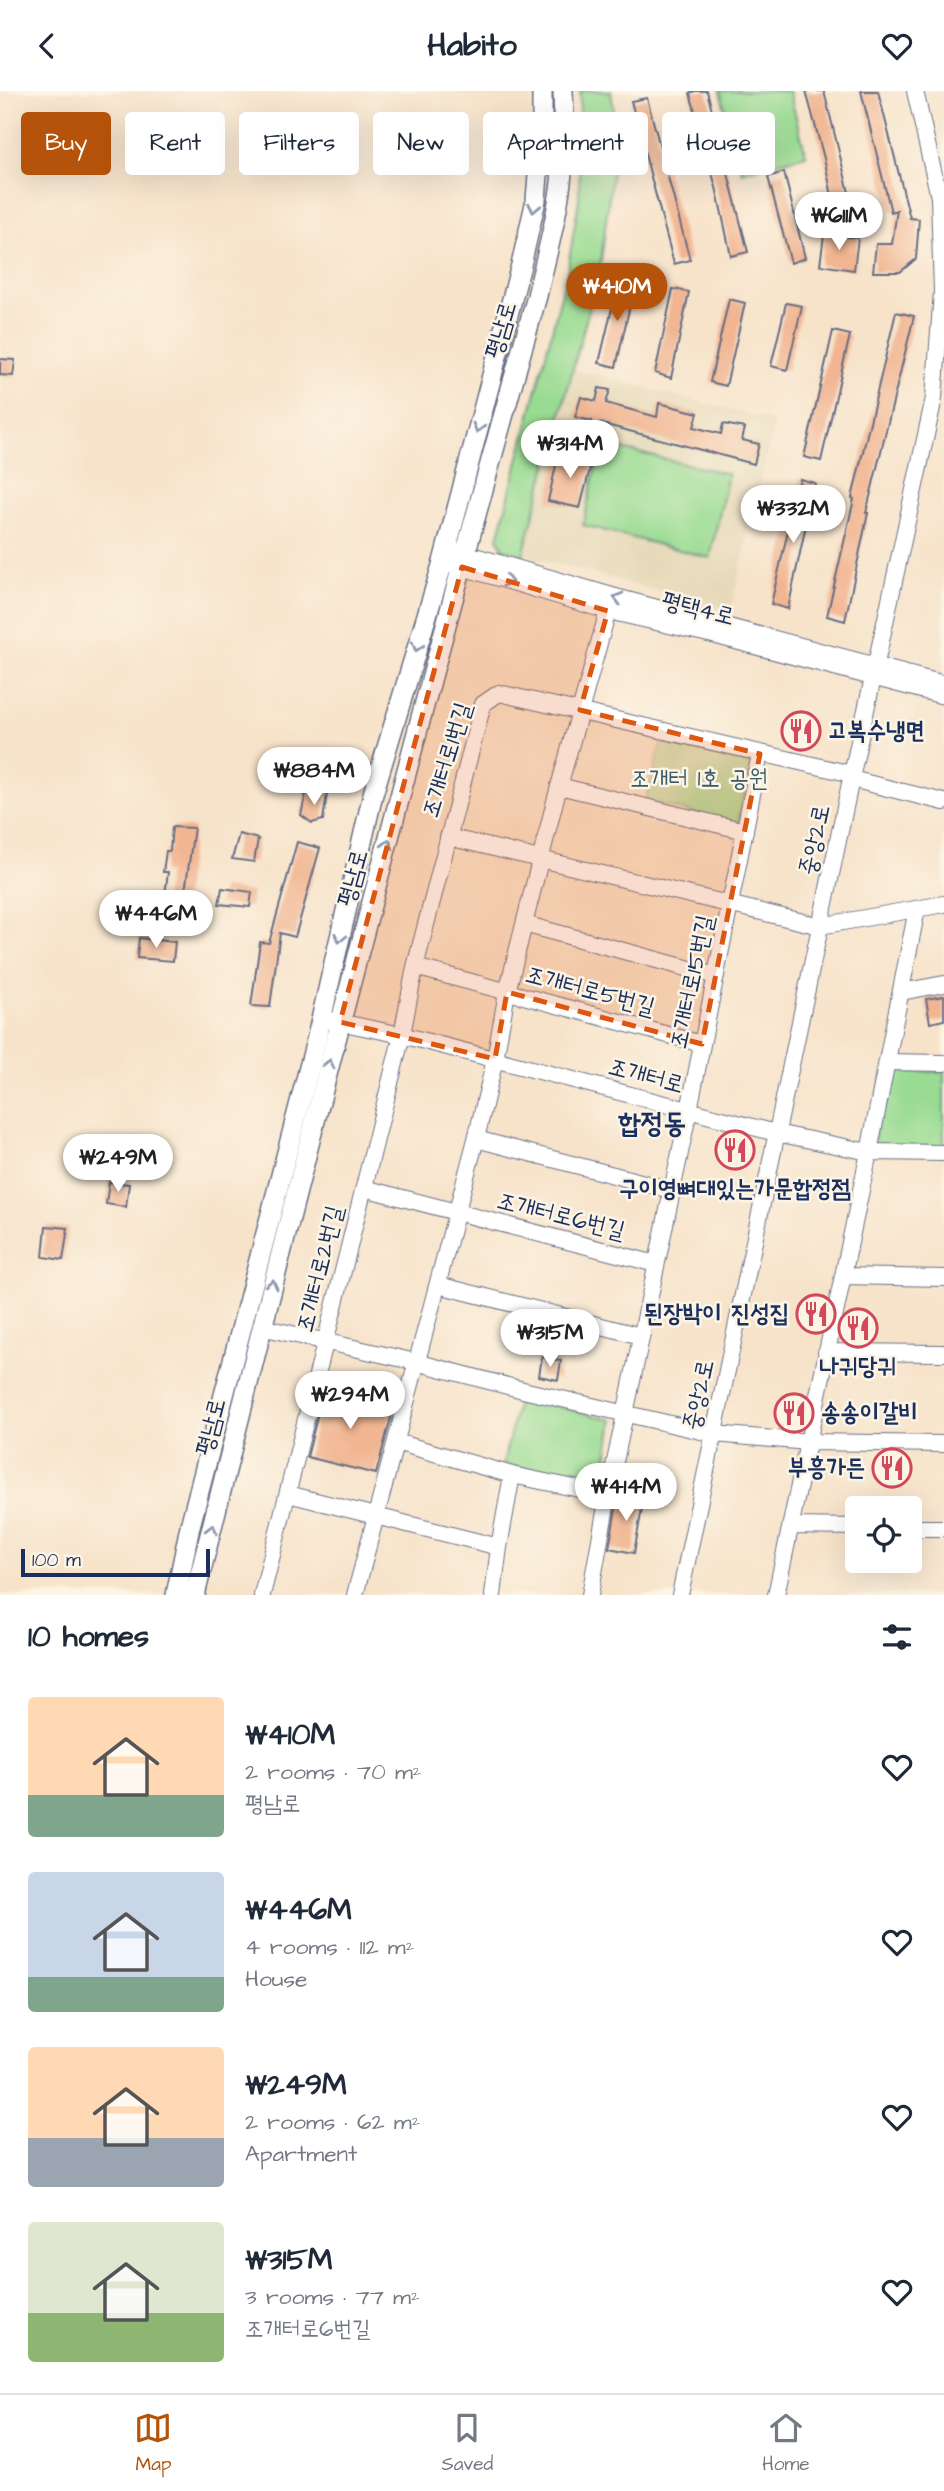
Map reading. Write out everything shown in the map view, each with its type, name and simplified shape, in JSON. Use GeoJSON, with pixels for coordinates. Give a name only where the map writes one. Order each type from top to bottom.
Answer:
{"type":"FeatureCollection","features":[{"type":"Feature","properties":{"kind":"main road","name":"평남로"},"geometry":{"type":"LineString","coordinates":[[195,1595],[261,1328],[331,1020],[373,795],[454,557],[536,200],[542,91]]}},
{"type":"Feature","properties":{"kind":"main road","name":"평남로"},"geometry":{"type":"LineString","coordinates":[[176,1595],[216,1424],[331,1020],[454,557],[552,232],[562,174],[565,123],[563,91]]}},
{"type":"Feature","properties":{"kind":"street","name":"중앙2로"},"geometry":{"type":"LineString","coordinates":[[680,1595],[852,777],[939,396],[943,292],[940,181],[915,91]]}},
{"type":"Feature","properties":{"kind":"street","name":"평택4로"},"geometry":{"type":"LineString","coordinates":[[454,557],[608,611],[875,672],[944,684]]}},
{"type":"Feature","properties":{"kind":"street","name":"평택4로"},"geometry":{"type":"LineString","coordinates":[[454,557],[612,596],[875,672],[944,696]]}},
{"type":"Feature","properties":{"kind":"street","name":"조개터로5번길"},"geometry":{"type":"LineString","coordinates":[[495,1059],[507,992],[524,924],[608,611]]}},
{"type":"Feature","properties":{"kind":"street","name":"조개터로1번길"},"geometry":{"type":"LineString","coordinates":[[402,1035],[415,967],[483,704],[499,693],[761,754],[944,802]]}},
{"type":"Feature","properties":{"kind":"street","name":"조개터로15번길"},"geometry":{"type":"LineString","coordinates":[[590,1595],[608,1495],[690,1110],[761,754]]}},
{"type":"Feature","properties":{"kind":"street"},"geometry":{"type":"LineString","coordinates":[[559,786],[745,831]]}},
{"type":"Feature","properties":{"kind":"street"},"geometry":{"type":"LineString","coordinates":[[448,837],[731,903]]}},
{"type":"Feature","properties":{"kind":"street","name":"조개터로15번길"},"geometry":{"type":"LineString","coordinates":[[731,903],[820,926]]}},
{"type":"Feature","properties":{"kind":"street"},"geometry":{"type":"LineString","coordinates":[[820,926],[944,904]]}},
{"type":"Feature","properties":{"kind":"street"},"geometry":{"type":"LineString","coordinates":[[776,1595],[917,909]]}},
{"type":"Feature","properties":{"kind":"street","name":"조개터로5번길"},"geometry":{"type":"LineString","coordinates":[[524,924],[716,976]]}},
{"type":"Feature","properties":{"kind":"street","name":"조개터로5번길"},"geometry":{"type":"LineString","coordinates":[[415,967],[702,1044]]}},
{"type":"Feature","properties":{"kind":"street"},"geometry":{"type":"LineString","coordinates":[[901,992],[944,984]]}},
{"type":"Feature","properties":{"kind":"street","name":"조개터로"},"geometry":{"type":"LineString","coordinates":[[331,1020],[402,1035],[776,1133],[869,1152],[944,1153]]}},
{"type":"Feature","properties":{"kind":"street","name":"조개터로2번길"},"geometry":{"type":"LineString","coordinates":[[262,1595],[402,1035]]}},
{"type":"Feature","properties":{"kind":"street"},"geometry":{"type":"LineString","coordinates":[[355,1595],[495,1059]]}},
{"type":"Feature","properties":{"kind":"street"},"geometry":{"type":"LineString","coordinates":[[887,1062],[944,1063]]}},
{"type":"Feature","properties":{"kind":"street"},"geometry":{"type":"LineString","coordinates":[[476,1139],[671,1190]]}},
{"type":"Feature","properties":{"kind":"street","name":"조개터로6번길"},"geometry":{"type":"LineString","coordinates":[[364,1188],[656,1264]]}},
{"type":"Feature","properties":{"kind":"street"},"geometry":{"type":"LineString","coordinates":[[842,1276],[944,1277]]}},
{"type":"Feature","properties":{"kind":"street"},"geometry":{"type":"LineString","coordinates":[[438,1285],[641,1336]]}},
{"type":"Feature","properties":{"kind":"street"},"geometry":{"type":"LineString","coordinates":[[261,1328],[416,1362],[714,1434],[809,1442],[944,1444]]}},
{"type":"Feature","properties":{"kind":"street"},"geometry":{"type":"LineString","coordinates":[[826,1352],[944,1353]]}},
{"type":"Feature","properties":{"kind":"street"},"geometry":{"type":"LineString","coordinates":[[396,1442],[512,1475],[608,1495]]}},
{"type":"Feature","properties":{"kind":"street"},"geometry":{"type":"LineString","coordinates":[[493,1595],[512,1475]]}},
{"type":"Feature","properties":{"kind":"street"},"geometry":{"type":"LineString","coordinates":[[288,1494],[499,1547]]}},
{"type":"Feature","properties":{"kind":"street"},"geometry":{"type":"LineString","coordinates":[[791,1526],[845,1527]]}},
{"type":"Feature","properties":{"kind":"street"},"geometry":{"type":"LineString","coordinates":[[922,1528],[944,1528]]}},
{"type":"Feature","properties":{"kind":"highlighted area"},"geometry":{"type":"Polygon","coordinates":[[[462,567],[608,611],[580,710],[760,754],[702,1044],[507,992],[495,1059],[340,1022],[462,567]]]}},
{"type":"Feature","properties":{"kind":"shaded area"},"geometry":{"type":"Polygon","coordinates":[[[573,369],[774,421],[731,610],[523,555],[573,369]]]}},
{"type":"Feature","properties":{"kind":"green space"},"geometry":{"type":"Polygon","coordinates":[[[580,91],[611,91],[614,112],[580,112],[580,91]]]}},
{"type":"Feature","properties":{"kind":"green space"},"geometry":{"type":"Polygon","coordinates":[[[720,91],[789,91],[806,155],[775,163],[775,112],[726,112],[720,91]]]}},
{"type":"Feature","properties":{"kind":"green space"},"geometry":{"type":"Polygon","coordinates":[[[579,175],[612,175],[600,268],[523,555],[503,549],[498,538],[567,273],[579,199],[579,175]]]}},
{"type":"Feature","properties":{"kind":"green space"},"geometry":{"type":"Polygon","coordinates":[[[601,444],[728,474],[710,558],[583,525],[601,444]]]}},
{"type":"Feature","properties":{"kind":"green space","name":"조개터 1호 공원"},"geometry":{"type":"Polygon","coordinates":[[[664,736],[754,756],[738,824],[645,801],[664,736]]]}},
{"type":"Feature","properties":{"kind":"green space"},"geometry":{"type":"Polygon","coordinates":[[[883,1071],[944,1072],[944,1147],[873,1148],[883,1071]]]}},
{"type":"Feature","properties":{"kind":"green space"},"geometry":{"type":"Polygon","coordinates":[[[519,1397],[613,1420],[603,1484],[503,1464],[519,1397]]]}},
{"type":"Feature","properties":{"kind":"building"},"geometry":{"type":"Polygon","coordinates":[[[707,91],[712,112],[695,112],[690,93],[707,91]]]}},
{"type":"Feature","properties":{"kind":"building"},"geometry":{"type":"Polygon","coordinates":[[[806,91],[824,91],[856,221],[838,226],[825,162],[806,91]]]}},
{"type":"Feature","properties":{"kind":"building"},"geometry":{"type":"Polygon","coordinates":[[[861,91],[878,91],[910,218],[919,219],[916,259],[900,272],[873,272],[876,244],[892,244],[897,210],[891,212],[861,91]]]}},
{"type":"Feature","properties":{"kind":"building"},"geometry":{"type":"Polygon","coordinates":[[[647,98],[662,155],[662,175],[667,175],[690,260],[674,264],[648,165],[648,112],[634,112],[631,101],[647,98]]]}},
{"type":"Feature","properties":{"kind":"building"},"geometry":{"type":"Polygon","coordinates":[[[784,172],[805,258],[791,263],[768,177],[784,172]]]}},
{"type":"Feature","properties":{"kind":"building"},"geometry":{"type":"Polygon","coordinates":[[[713,175],[728,175],[748,252],[731,256],[713,175]]]}},
{"type":"Feature","properties":{"kind":"building"},"geometry":{"type":"Polygon","coordinates":[[[824,235],[858,238],[854,270],[820,265],[824,235]]]}},
{"type":"Feature","properties":{"kind":"building"},"geometry":{"type":"Polygon","coordinates":[[[619,279],[635,283],[616,367],[599,363],[619,279]]]}},
{"type":"Feature","properties":{"kind":"building"},"geometry":{"type":"Polygon","coordinates":[[[673,289],[689,292],[671,378],[655,373],[673,289]]]}},
{"type":"Feature","properties":{"kind":"building"},"geometry":{"type":"Polygon","coordinates":[[[729,299],[745,303],[726,386],[710,382],[729,299]]]}},
{"type":"Feature","properties":{"kind":"building"},"geometry":{"type":"Polygon","coordinates":[[[786,303],[802,306],[787,370],[771,366],[786,303]]]}},
{"type":"Feature","properties":{"kind":"building"},"geometry":{"type":"Polygon","coordinates":[[[896,312],[914,316],[866,513],[845,621],[827,616],[896,312]]]}},
{"type":"Feature","properties":{"kind":"building"},"geometry":{"type":"Polygon","coordinates":[[[833,331],[850,335],[821,461],[804,457],[833,331]]]}},
{"type":"Feature","properties":{"kind":"building"},"geometry":{"type":"Polygon","coordinates":[[[0,359],[15,360],[13,376],[0,375],[0,359]]]}},
{"type":"Feature","properties":{"kind":"building"},"geometry":{"type":"Polygon","coordinates":[[[599,388],[610,390],[606,403],[657,417],[659,403],[698,413],[694,427],[721,434],[723,424],[745,428],[742,440],[759,444],[754,464],[599,423],[597,430],[590,428],[592,421],[575,417],[581,397],[596,401],[599,388]]]}},
{"type":"Feature","properties":{"kind":"building"},"geometry":{"type":"Polygon","coordinates":[[[559,452],[592,461],[580,508],[548,501],[559,452]]]}},
{"type":"Feature","properties":{"kind":"building"},"geometry":{"type":"Polygon","coordinates":[[[800,479],[815,483],[788,609],[771,604],[800,479]]]}},
{"type":"Feature","properties":{"kind":"building"},"geometry":{"type":"Polygon","coordinates":[[[310,791],[327,794],[323,820],[312,823],[301,815],[306,793],[309,794],[310,791]]]}},
{"type":"Feature","properties":{"kind":"building"},"geometry":{"type":"Polygon","coordinates":[[[172,827],[194,828],[181,920],[162,917],[168,872],[163,872],[166,851],[170,851],[172,827]]]}},
{"type":"Feature","properties":{"kind":"building"},"geometry":{"type":"Polygon","coordinates":[[[239,834],[258,839],[254,862],[232,859],[239,834]]]}},
{"type":"Feature","properties":{"kind":"building"},"geometry":{"type":"Polygon","coordinates":[[[297,842],[320,848],[295,937],[280,933],[270,1007],[251,1006],[260,942],[269,943],[297,842]]]}},
{"type":"Feature","properties":{"kind":"building"},"geometry":{"type":"Polygon","coordinates":[[[222,888],[252,892],[250,907],[219,904],[222,888]]]}},
{"type":"Feature","properties":{"kind":"building"},"geometry":{"type":"Polygon","coordinates":[[[139,938],[175,942],[173,961],[137,958],[139,938]]]}},
{"type":"Feature","properties":{"kind":"building"},"geometry":{"type":"Polygon","coordinates":[[[944,996],[944,1020],[930,1023],[926,999],[944,996]]]}},
{"type":"Feature","properties":{"kind":"building"},"geometry":{"type":"Polygon","coordinates":[[[109,1182],[129,1184],[126,1207],[106,1204],[109,1182]]]}},
{"type":"Feature","properties":{"kind":"building"},"geometry":{"type":"Polygon","coordinates":[[[46,1226],[68,1228],[63,1260],[43,1257],[46,1226]]]}},
{"type":"Feature","properties":{"kind":"building"},"geometry":{"type":"Polygon","coordinates":[[[542,1357],[561,1361],[558,1380],[539,1376],[542,1357]]]}},
{"type":"Feature","properties":{"kind":"building"},"geometry":{"type":"Polygon","coordinates":[[[324,1389],[394,1406],[376,1474],[307,1457],[324,1389]]]}},
{"type":"Feature","properties":{"kind":"building"},"geometry":{"type":"Polygon","coordinates":[[[619,1492],[644,1497],[634,1553],[609,1548],[619,1492]]]}},
{"type":"Feature","properties":{"kind":"place","name":"고복수냉면"},"geometry":{"type":"Point","coordinates":[801,731]}},
{"type":"Feature","properties":{"kind":"place","name":"구이영뼈대있는가문합정점"},"geometry":{"type":"Point","coordinates":[735,1150]}},
{"type":"Feature","properties":{"kind":"place","name":"된장박이 진성집"},"geometry":{"type":"Point","coordinates":[816,1314]}},
{"type":"Feature","properties":{"kind":"place","name":"나귀당귀"},"geometry":{"type":"Point","coordinates":[858,1328]}},
{"type":"Feature","properties":{"kind":"place","name":"송송이갈비"},"geometry":{"type":"Point","coordinates":[794,1413]}},
{"type":"Feature","properties":{"kind":"place","name":"부흥가든"},"geometry":{"type":"Point","coordinates":[892,1468]}},
{"type":"Feature","properties":{"kind":"district","name":"합정동"},"geometry":{"type":"Point","coordinates":[652,1123]}}]}
